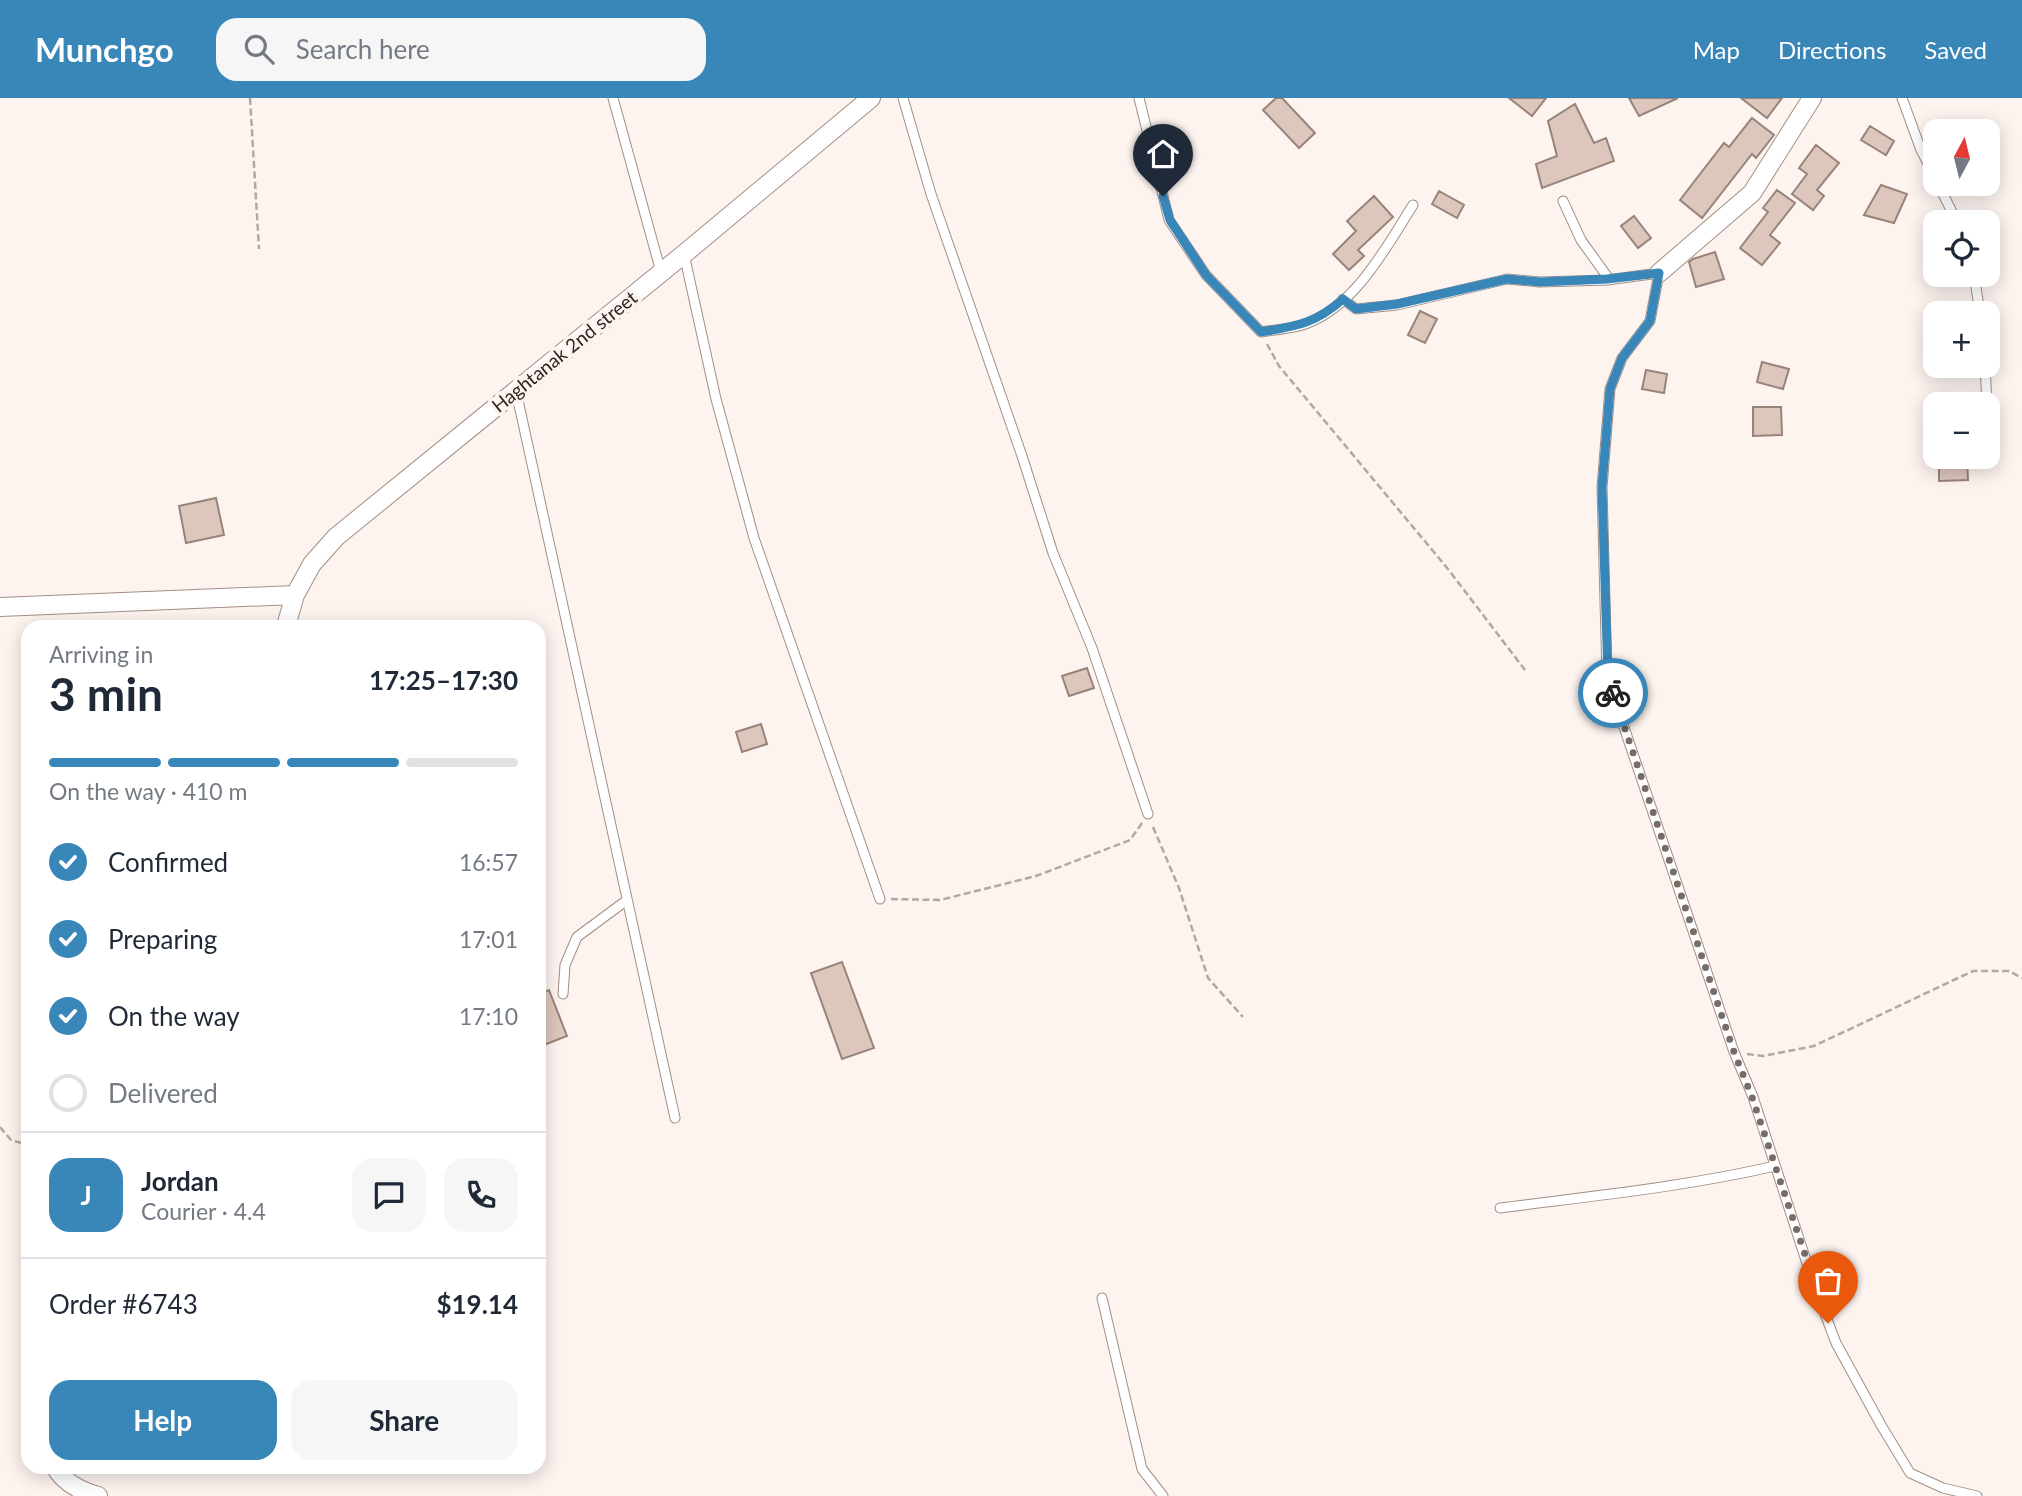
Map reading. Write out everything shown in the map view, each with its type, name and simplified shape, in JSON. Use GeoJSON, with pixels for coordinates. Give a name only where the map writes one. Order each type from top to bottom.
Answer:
{"type":"FeatureCollection","features":[{"type":"Feature","properties":{"kind":"street","name":"Haghtanak 2nd street"},"geometry":{"type":"LineString","coordinates":[[288,620],[295,595],[312,564],[336,537],[871,98]]}},
{"type":"Feature","properties":{"kind":"street"},"geometry":{"type":"LineString","coordinates":[[1659,273],[1752,193],[1812,98]]}},
{"type":"Feature","properties":{"kind":"street"},"geometry":{"type":"LineString","coordinates":[[0,607],[295,595]]}},
{"type":"Feature","properties":{"kind":"street"},"geometry":{"type":"LineString","coordinates":[[61,1474],[76,1488],[98,1496]]}},
{"type":"Feature","properties":{"kind":"lane"},"geometry":{"type":"LineString","coordinates":[[613,98],[661,272]]}},
{"type":"Feature","properties":{"kind":"lane"},"geometry":{"type":"LineString","coordinates":[[903,98],[931,194],[1053,553],[1092,648],[1148,814]]}},
{"type":"Feature","properties":{"kind":"lane"},"geometry":{"type":"LineString","coordinates":[[1139,98],[1170,220],[1206,275],[1261,332],[1300,326],[1327,313],[1356,288],[1387,247],[1413,205]]}},
{"type":"Feature","properties":{"kind":"lane"},"geometry":{"type":"LineString","coordinates":[[1902,98],[1923,154]]}},
{"type":"Feature","properties":{"kind":"lane"},"geometry":{"type":"LineString","coordinates":[[1563,201],[1581,240],[1609,279]]}},
{"type":"Feature","properties":{"kind":"lane"},"geometry":{"type":"LineString","coordinates":[[684,254],[716,399],[754,538],[880,899]]}},
{"type":"Feature","properties":{"kind":"lane"},"geometry":{"type":"LineString","coordinates":[[1343,299],[1356,309],[1397,304],[1507,279],[1540,282],[1609,279],[1659,273],[1650,321],[1622,358],[1610,389],[1602,487],[1608,677],[1734,1052],[1752,1097],[1836,1343],[1910,1473],[1943,1488],[1977,1496]]}},
{"type":"Feature","properties":{"kind":"lane"},"geometry":{"type":"LineString","coordinates":[[516,391],[675,1118]]}},
{"type":"Feature","properties":{"kind":"lane"},"geometry":{"type":"LineString","coordinates":[[563,994],[565,965],[577,937],[628,900]]}},
{"type":"Feature","properties":{"kind":"lane"},"geometry":{"type":"LineString","coordinates":[[1500,1208],[1658,1189],[1721,1179],[1775,1166]]}},
{"type":"Feature","properties":{"kind":"lane"},"geometry":{"type":"LineString","coordinates":[[1102,1298],[1142,1469],[1163,1496]]}},
{"type":"Feature","properties":{"kind":"path"},"geometry":{"type":"LineString","coordinates":[[250,98],[258,249]]}},
{"type":"Feature","properties":{"kind":"path"},"geometry":{"type":"LineString","coordinates":[[1261,332],[1279,366],[1447,569],[1525,670]]}},
{"type":"Feature","properties":{"kind":"path"},"geometry":{"type":"LineString","coordinates":[[880,899],[940,900],[1035,876],[1130,840],[1148,814]]}},
{"type":"Feature","properties":{"kind":"path"},"geometry":{"type":"LineString","coordinates":[[1148,814],[1179,888],[1208,978],[1243,1017]]}},
{"type":"Feature","properties":{"kind":"path"},"geometry":{"type":"LineString","coordinates":[[1734,1052],[1763,1055],[1814,1046],[1973,971],[2009,971],[2022,978]]}},
{"type":"Feature","properties":{"kind":"path"},"geometry":{"type":"LineString","coordinates":[[0,1127],[11,1140],[21,1143]]}},
{"type":"Feature","properties":{"kind":"building"},"geometry":{"type":"Polygon","coordinates":[[[1276,98],[1282,98],[1315,133],[1299,148],[1263,110],[1276,98]]]}},
{"type":"Feature","properties":{"kind":"building"},"geometry":{"type":"Polygon","coordinates":[[[1509,98],[1546,98],[1532,116],[1509,98]]]}},
{"type":"Feature","properties":{"kind":"building"},"geometry":{"type":"Polygon","coordinates":[[[1629,98],[1678,98],[1639,116],[1629,98]]]}},
{"type":"Feature","properties":{"kind":"building"},"geometry":{"type":"Polygon","coordinates":[[[1741,98],[1782,98],[1767,118],[1741,98]]]}},
{"type":"Feature","properties":{"kind":"building"},"geometry":{"type":"Polygon","coordinates":[[[1575,104],[1594,143],[1606,138],[1614,161],[1542,188],[1536,164],[1557,156],[1548,121],[1575,104]]]}},
{"type":"Feature","properties":{"kind":"building"},"geometry":{"type":"Polygon","coordinates":[[[1752,118],[1774,135],[1756,158],[1752,154],[1702,218],[1680,200],[1724,143],[1729,147],[1752,118]]]}},
{"type":"Feature","properties":{"kind":"building"},"geometry":{"type":"Polygon","coordinates":[[[1870,126],[1894,141],[1886,155],[1861,140],[1870,126]]]}},
{"type":"Feature","properties":{"kind":"building"},"geometry":{"type":"Polygon","coordinates":[[[1816,145],[1839,163],[1817,190],[1824,196],[1813,210],[1792,194],[1807,174],[1799,168],[1816,145]]]}},
{"type":"Feature","properties":{"kind":"building"},"geometry":{"type":"Polygon","coordinates":[[[1881,185],[1907,194],[1894,223],[1864,215],[1881,185]]]}},
{"type":"Feature","properties":{"kind":"building"},"geometry":{"type":"Polygon","coordinates":[[[1777,190],[1795,203],[1770,235],[1780,243],[1762,265],[1740,248],[1768,212],[1763,208],[1777,190]]]}},
{"type":"Feature","properties":{"kind":"building"},"geometry":{"type":"Polygon","coordinates":[[[1439,191],[1464,205],[1457,218],[1432,204],[1439,191]]]}},
{"type":"Feature","properties":{"kind":"building"},"geometry":{"type":"Polygon","coordinates":[[[1374,196],[1393,217],[1358,250],[1364,256],[1349,270],[1333,254],[1356,231],[1347,221],[1374,196]]]}},
{"type":"Feature","properties":{"kind":"building"},"geometry":{"type":"Polygon","coordinates":[[[1634,216],[1651,238],[1638,248],[1621,226],[1634,216]]]}},
{"type":"Feature","properties":{"kind":"building"},"geometry":{"type":"Polygon","coordinates":[[[1715,252],[1724,279],[1696,287],[1689,262],[1715,252]]]}},
{"type":"Feature","properties":{"kind":"building"},"geometry":{"type":"Polygon","coordinates":[[[1420,311],[1437,319],[1425,343],[1408,335],[1420,311]]]}},
{"type":"Feature","properties":{"kind":"building"},"geometry":{"type":"Polygon","coordinates":[[[1762,362],[1789,369],[1783,389],[1757,382],[1762,362]]]}},
{"type":"Feature","properties":{"kind":"building"},"geometry":{"type":"Polygon","coordinates":[[[1646,370],[1667,374],[1664,393],[1642,389],[1646,370]]]}},
{"type":"Feature","properties":{"kind":"building"},"geometry":{"type":"Polygon","coordinates":[[[1753,407],[1781,407],[1782,435],[1753,436],[1753,407]]]}},
{"type":"Feature","properties":{"kind":"building"},"geometry":{"type":"Polygon","coordinates":[[[1939,469],[1968,469],[1968,480],[1939,481],[1939,469]]]}},
{"type":"Feature","properties":{"kind":"building"},"geometry":{"type":"Polygon","coordinates":[[[216,498],[224,535],[186,543],[179,506],[216,498]]]}},
{"type":"Feature","properties":{"kind":"building"},"geometry":{"type":"Polygon","coordinates":[[[1087,668],[1094,688],[1069,696],[1062,676],[1087,668]]]}},
{"type":"Feature","properties":{"kind":"building"},"geometry":{"type":"Polygon","coordinates":[[[761,724],[767,744],[742,752],[736,732],[761,724]]]}},
{"type":"Feature","properties":{"kind":"building"},"geometry":{"type":"Polygon","coordinates":[[[842,962],[874,1048],[842,1059],[811,973],[842,962]]]}},
{"type":"Feature","properties":{"kind":"building"},"geometry":{"type":"Polygon","coordinates":[[[549,990],[567,1036],[546,1044],[546,991],[549,990]]]}},
{"type":"Feature","properties":{"kind":"way so far"},"geometry":{"type":"LineString","coordinates":[[1613,693],[1828,1323]]}},
{"type":"Feature","properties":{"kind":"route"},"geometry":{"type":"LineString","coordinates":[[1163,196],[1170,220],[1206,275],[1261,332],[1300,326],[1327,313],[1343,299],[1356,309],[1397,304],[1507,279],[1540,282],[1659,273],[1650,321],[1622,358],[1610,389],[1602,487],[1608,677],[1613,693]]}}]}
